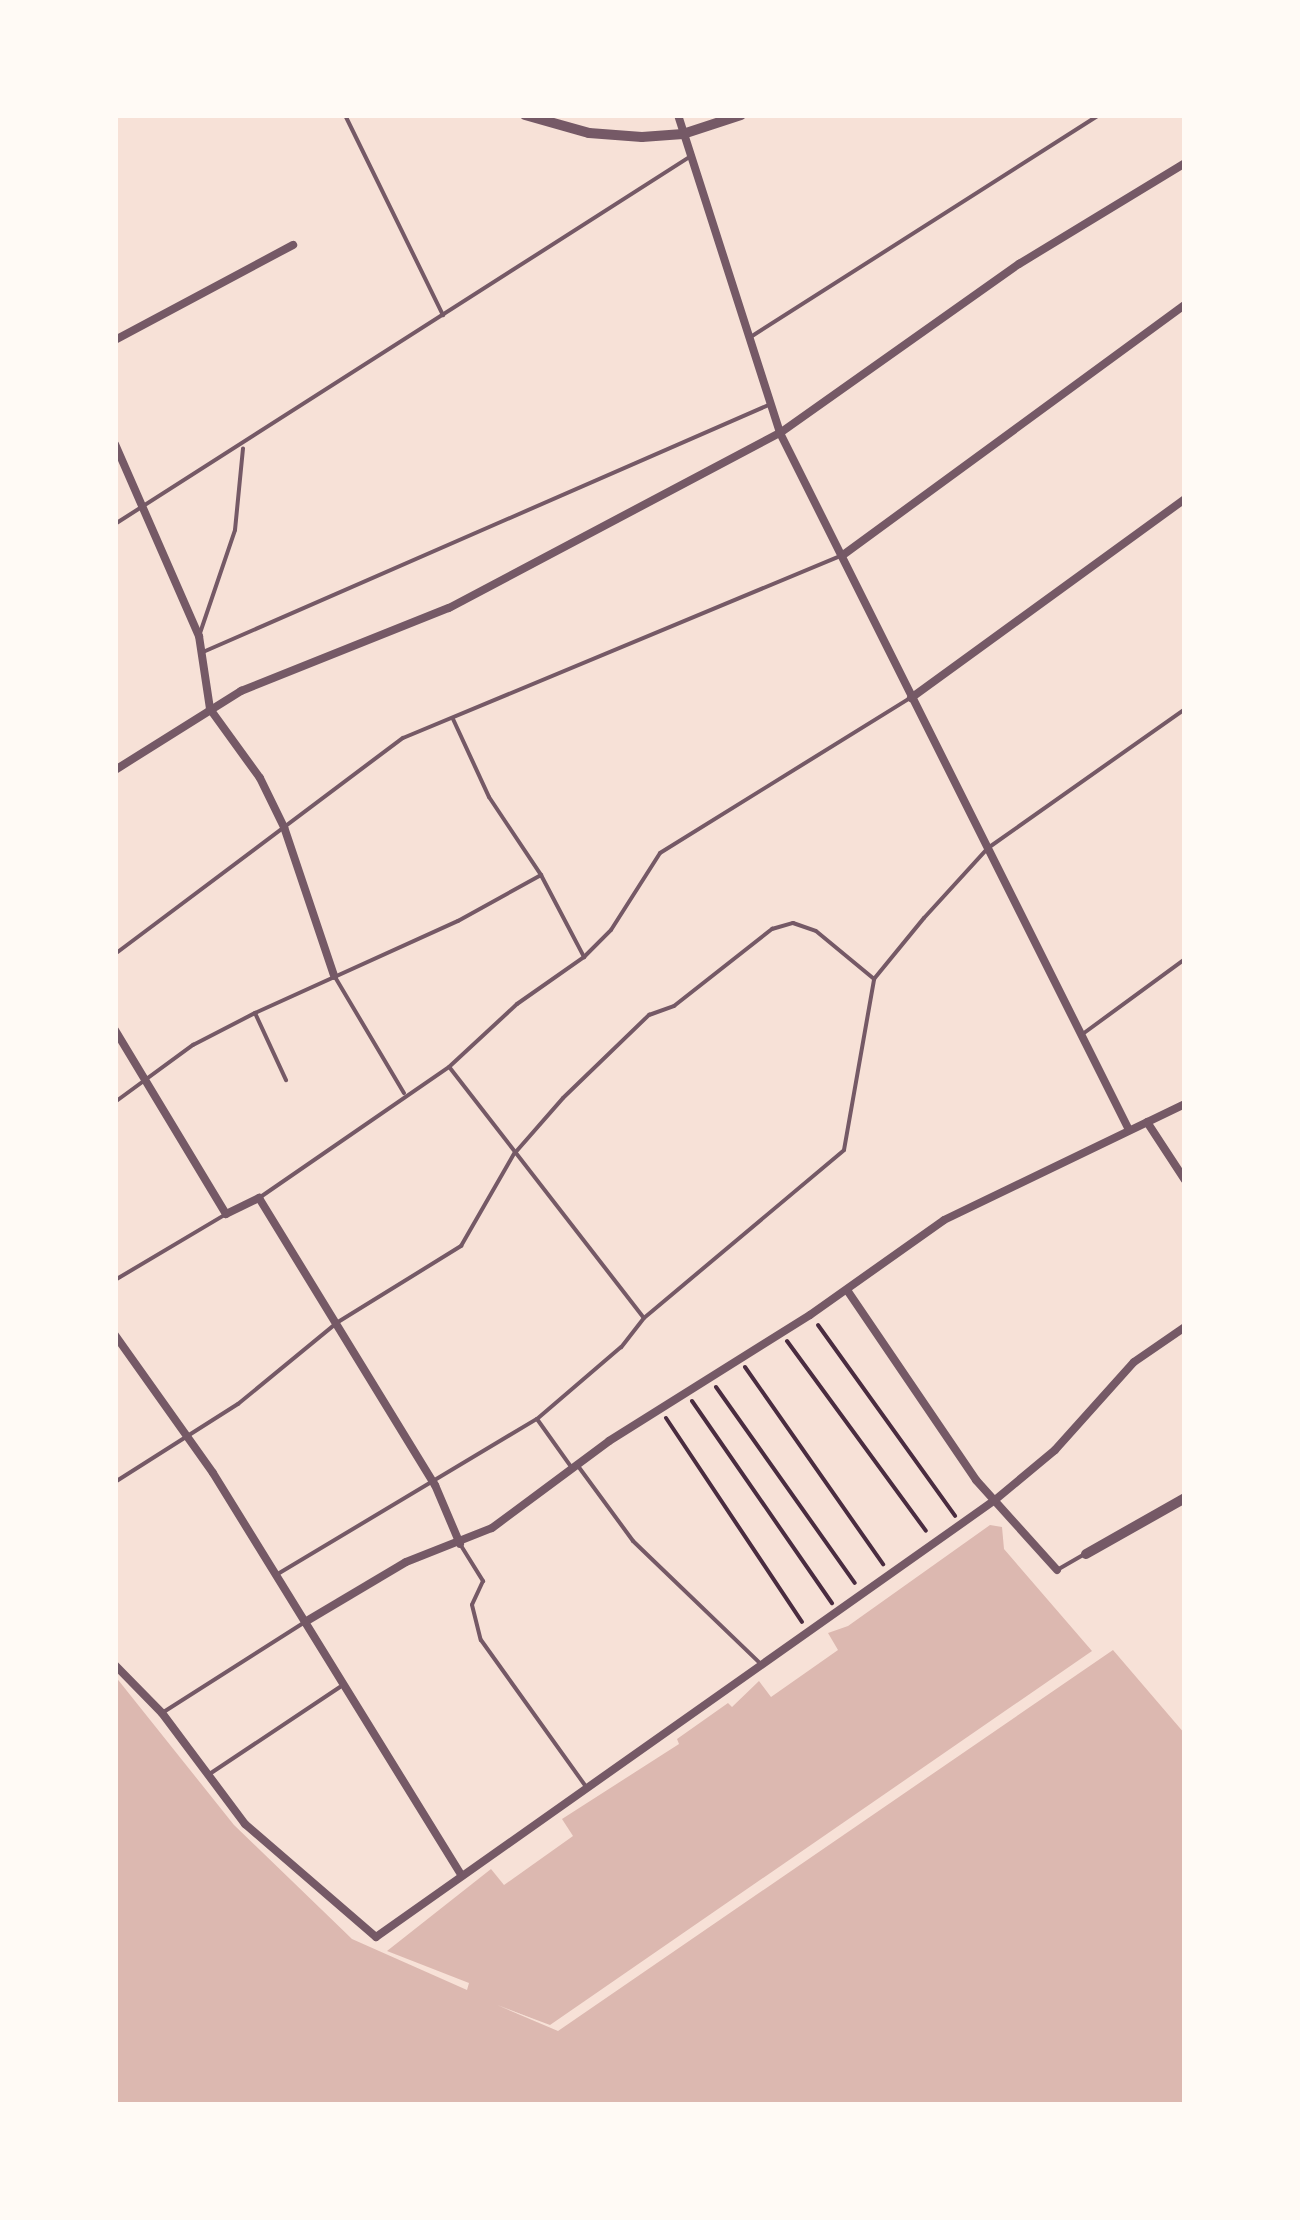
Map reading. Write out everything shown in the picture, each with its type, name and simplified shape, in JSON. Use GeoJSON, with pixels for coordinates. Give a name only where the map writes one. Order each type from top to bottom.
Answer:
{"type":"FeatureCollection","features":[{"type":"Feature","properties":{"kind":"street"},"geometry":{"type":"LineString","coordinates":[[525,115],[589,133],[683,134],[740,115]]}},
{"type":"Feature","properties":{"kind":"street"},"geometry":{"type":"LineString","coordinates":[[678,115],[780,433],[1084,1033],[1128,1130]]}},
{"type":"Feature","properties":{"kind":"street"},"geometry":{"type":"LineString","coordinates":[[115,770],[150,754],[210,709],[449,608],[780,433],[1019,264],[1185,163]]}},
{"type":"Feature","properties":{"kind":"street"},"geometry":{"type":"LineString","coordinates":[[115,340],[293,245]]}},
{"type":"Feature","properties":{"kind":"street"},"geometry":{"type":"LineString","coordinates":[[843,555],[1185,305]]}},
{"type":"Feature","properties":{"kind":"street"},"geometry":{"type":"LineString","coordinates":[[115,444],[140,510],[199,636],[210,709],[260,778],[284,827],[334,976]]}},
{"type":"Feature","properties":{"kind":"street"},"geometry":{"type":"LineString","coordinates":[[912,698],[1185,499]]}},
{"type":"Feature","properties":{"kind":"street"},"geometry":{"type":"LineString","coordinates":[[115,1030],[226,1214],[258,1198],[338,1322],[435,1486],[460,1544]]}},
{"type":"Feature","properties":{"kind":"street"},"geometry":{"type":"LineString","coordinates":[[305,1622],[406,1562],[460,1544],[810,1315],[944,1220],[1185,1104]]}},
{"type":"Feature","properties":{"kind":"street"},"geometry":{"type":"LineString","coordinates":[[1147,1122],[1185,1180]]}},
{"type":"Feature","properties":{"kind":"street"},"geometry":{"type":"LineString","coordinates":[[847,1290],[995,1500],[1057,1570]]}},
{"type":"Feature","properties":{"kind":"street"},"geometry":{"type":"LineString","coordinates":[[115,1665],[162,1713],[245,1824],[376,1937],[995,1500],[1055,1450],[1134,1362],[1185,1327]]}},
{"type":"Feature","properties":{"kind":"street"},"geometry":{"type":"LineString","coordinates":[[115,1335],[188,1438],[276,1575],[340,1687],[461,1874]]}},
{"type":"Feature","properties":{"kind":"street"},"geometry":{"type":"LineString","coordinates":[[1086,1554],[1185,1498]]}},
{"type":"Feature","properties":{"kind":"lane"},"geometry":{"type":"LineString","coordinates":[[345,115],[443,315]]}},
{"type":"Feature","properties":{"kind":"lane"},"geometry":{"type":"LineString","coordinates":[[749,338],[1099,115]]}},
{"type":"Feature","properties":{"kind":"lane"},"geometry":{"type":"LineString","coordinates":[[115,524],[243,446],[690,157]]}},
{"type":"Feature","properties":{"kind":"lane"},"geometry":{"type":"LineString","coordinates":[[203,652],[770,404]]}},
{"type":"Feature","properties":{"kind":"lane"},"geometry":{"type":"LineString","coordinates":[[199,636],[235,530],[243,446]]}},
{"type":"Feature","properties":{"kind":"lane"},"geometry":{"type":"LineString","coordinates":[[115,954],[378,753],[843,555]]}},
{"type":"Feature","properties":{"kind":"lane"},"geometry":{"type":"LineString","coordinates":[[258,1198],[404,1093],[449,1067],[539,986],[584,956],[612,930],[660,854],[912,698]]}},
{"type":"Feature","properties":{"kind":"lane"},"geometry":{"type":"LineString","coordinates":[[276,1575],[435,1486],[537,1418],[621,1347],[644,1318],[844,1150],[874,979],[988,848],[1185,709]]}},
{"type":"Feature","properties":{"kind":"lane"},"geometry":{"type":"LineString","coordinates":[[452,719],[488,797],[541,875],[584,956]]}},
{"type":"Feature","properties":{"kind":"lane"},"geometry":{"type":"LineString","coordinates":[[115,1102],[255,1012],[541,875]]}},
{"type":"Feature","properties":{"kind":"lane"},"geometry":{"type":"LineString","coordinates":[[115,1482],[188,1438],[338,1322],[461,1246],[514,1154],[649,1015],[674,1006],[772,928],[793,923],[816,931],[874,979]]}},
{"type":"Feature","properties":{"kind":"lane"},"geometry":{"type":"LineString","coordinates":[[1084,1033],[1185,959]]}},
{"type":"Feature","properties":{"kind":"lane"},"geometry":{"type":"LineString","coordinates":[[334,976],[404,1093]]}},
{"type":"Feature","properties":{"kind":"lane"},"geometry":{"type":"LineString","coordinates":[[255,1012],[286,1080]]}},
{"type":"Feature","properties":{"kind":"lane"},"geometry":{"type":"LineString","coordinates":[[449,1067],[644,1318]]}},
{"type":"Feature","properties":{"kind":"lane"},"geometry":{"type":"LineString","coordinates":[[115,1280],[226,1214]]}},
{"type":"Feature","properties":{"kind":"lane"},"geometry":{"type":"LineString","coordinates":[[537,1418],[633,1541],[761,1664]]}},
{"type":"Feature","properties":{"kind":"lane"},"geometry":{"type":"LineString","coordinates":[[460,1544],[483,1581],[472,1605],[481,1640],[587,1788]]}},
{"type":"Feature","properties":{"kind":"lane"},"geometry":{"type":"LineString","coordinates":[[1057,1570],[1086,1554]]}},
{"type":"Feature","properties":{"kind":"lane"},"geometry":{"type":"LineString","coordinates":[[162,1713],[305,1622]]}},
{"type":"Feature","properties":{"kind":"lane"},"geometry":{"type":"LineString","coordinates":[[208,1775],[340,1687]]}},
{"type":"Feature","properties":{"kind":"path"},"geometry":{"type":"LineString","coordinates":[[810,1315],[961,1524]]}},
{"type":"Feature","properties":{"kind":"path"},"geometry":{"type":"LineString","coordinates":[[782,1333],[936,1544]]}},
{"type":"Feature","properties":{"kind":"path"},"geometry":{"type":"LineString","coordinates":[[740,1359],[890,1575]]}},
{"type":"Feature","properties":{"kind":"path"},"geometry":{"type":"LineString","coordinates":[[710,1378],[863,1594]]}},
{"type":"Feature","properties":{"kind":"path"},"geometry":{"type":"LineString","coordinates":[[687,1393],[838,1610]]}},
{"type":"Feature","properties":{"kind":"path"},"geometry":{"type":"LineString","coordinates":[[660,1410],[732,1509],[808,1630]]}},
{"type":"Feature","properties":{"kind":"shaded area"},"geometry":{"type":"Polygon","coordinates":[[[990,1525],[1002,1527],[1004,1549],[1092,1651],[550,2025],[497,2005],[558,2031],[1113,1650],[1185,1734],[1185,2105],[115,2105],[115,1676],[234,1825],[352,1939],[467,1990],[469,1983],[387,1951],[491,1869],[504,1885],[573,1836],[562,1819],[679,1744],[677,1739],[728,1703],[732,1707],[759,1681],[771,1697],[838,1650],[828,1633],[848,1626],[990,1525]]]}},
{"type":"Feature","properties":{"kind":"pier"},"geometry":{"type":"Polygon","coordinates":[[[1110,1646],[558,2030],[498,2005],[550,2026],[1110,1646]]]}}]}
